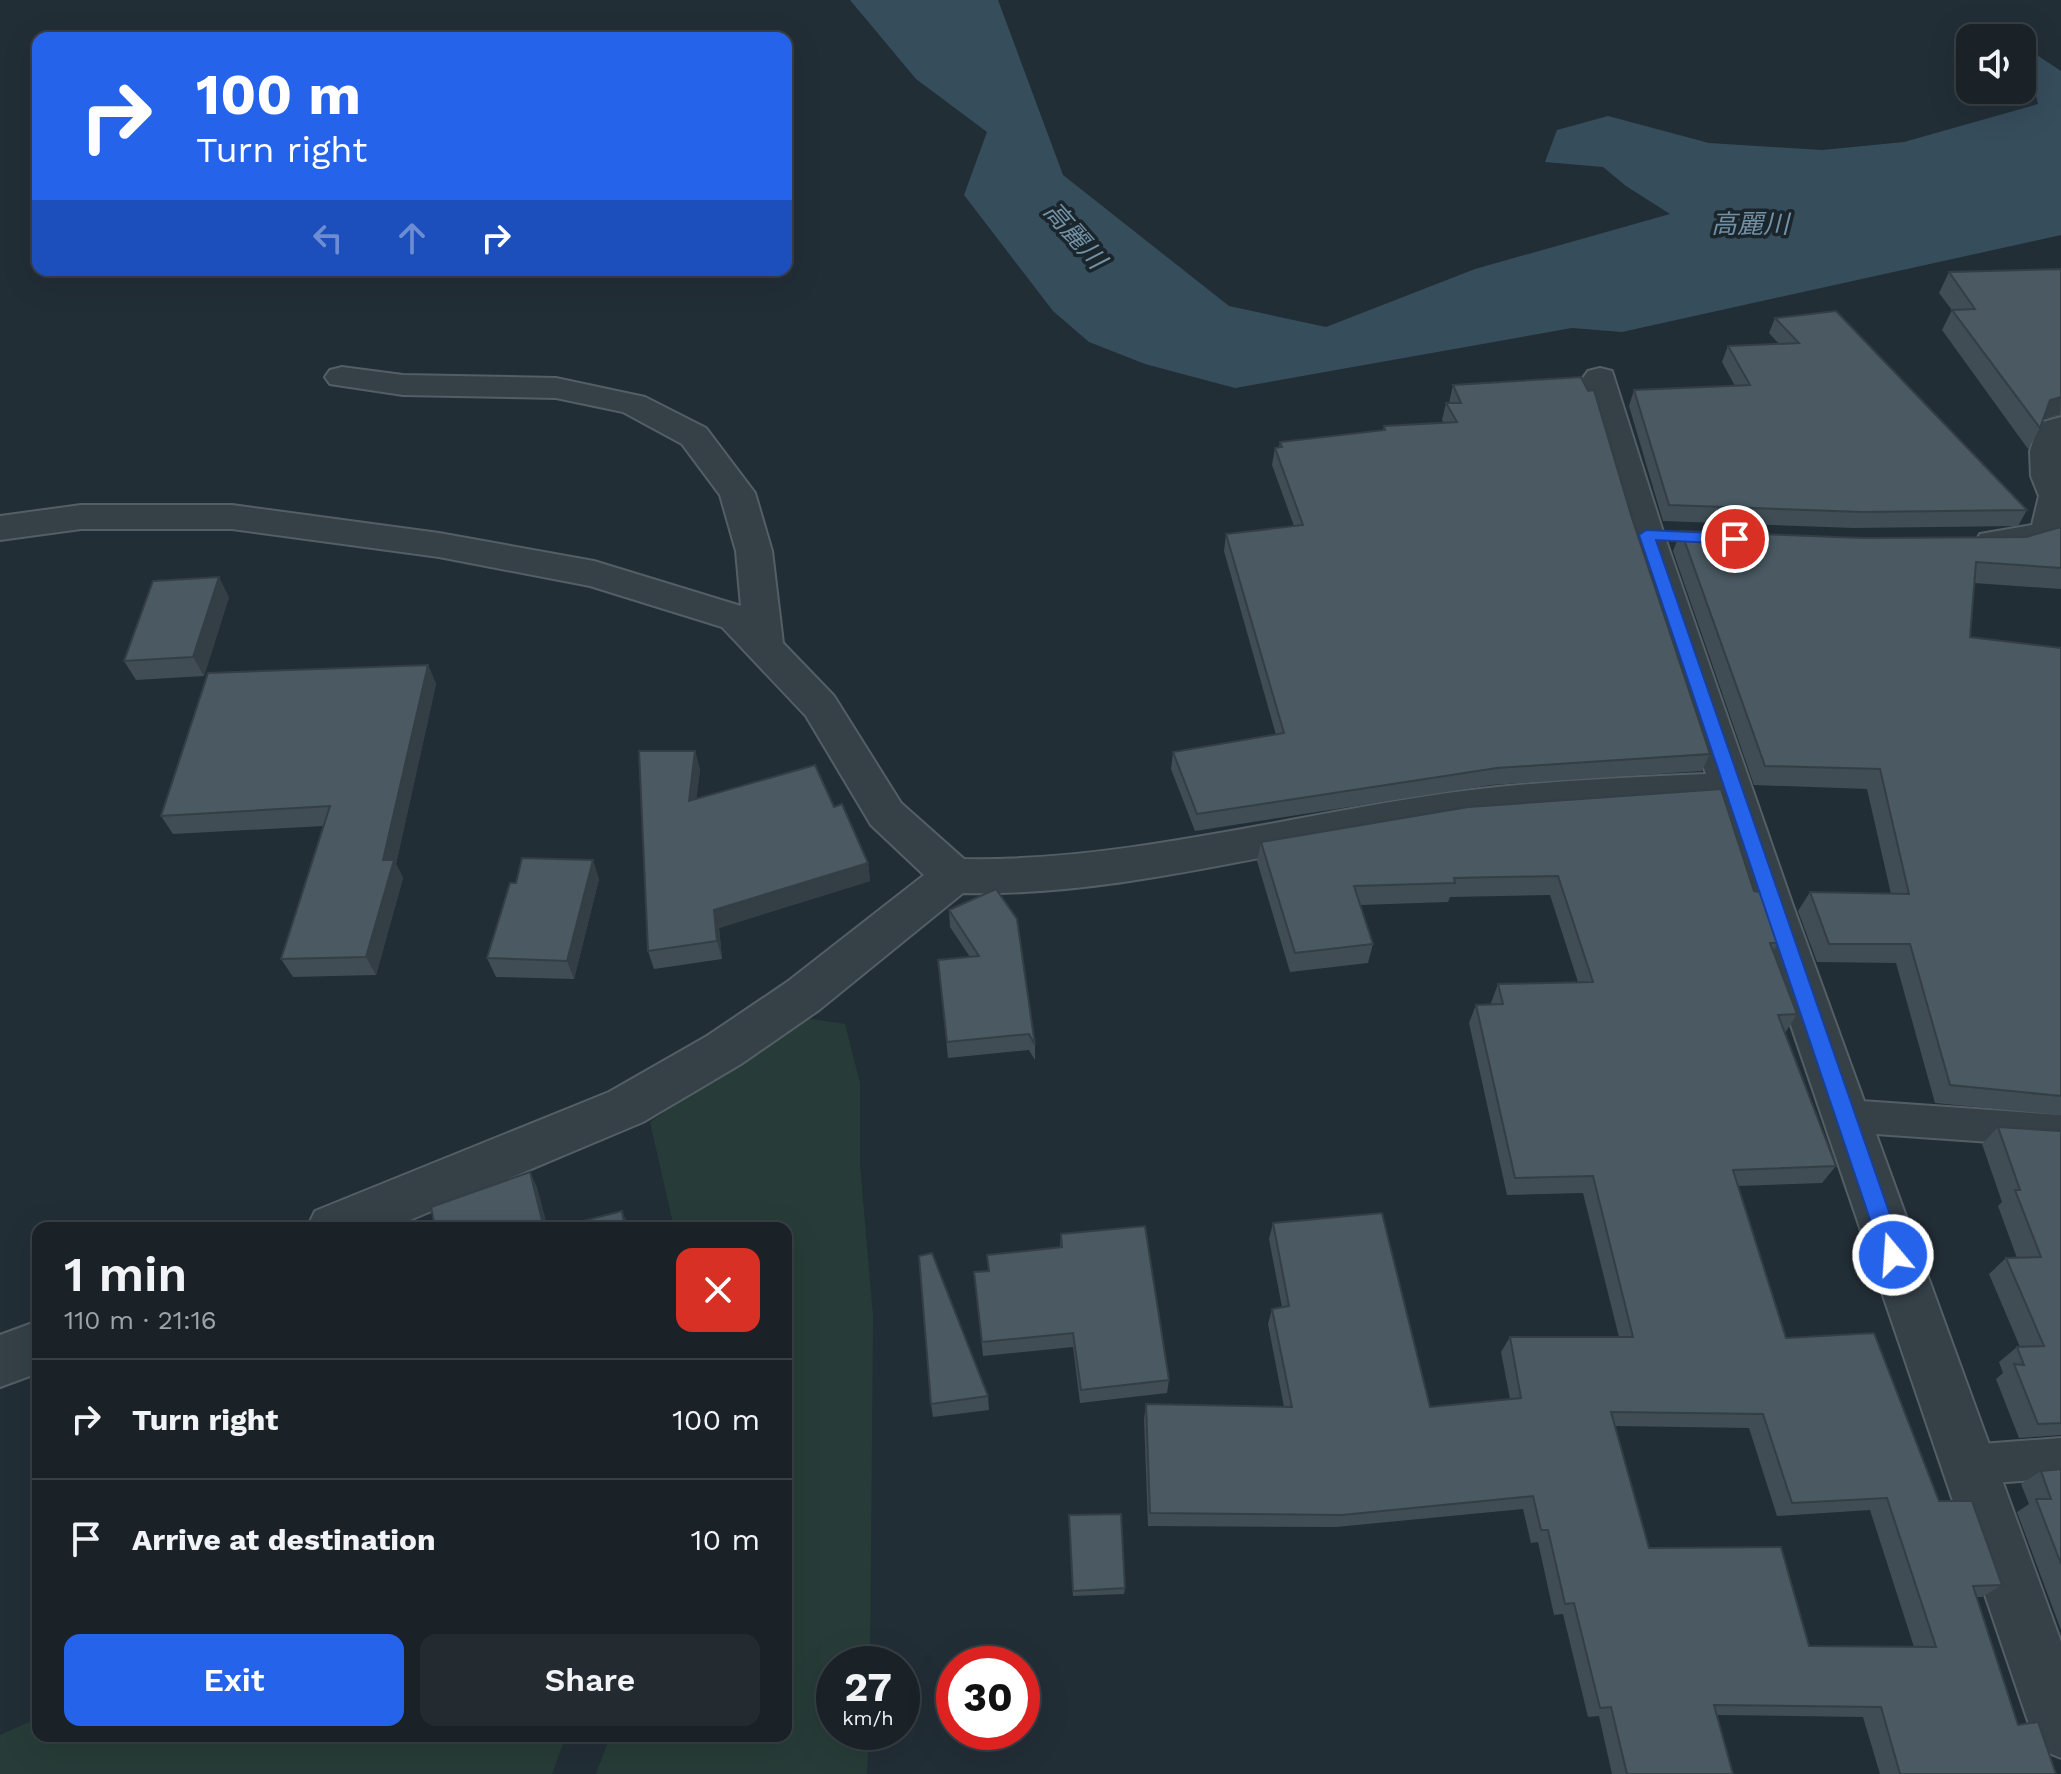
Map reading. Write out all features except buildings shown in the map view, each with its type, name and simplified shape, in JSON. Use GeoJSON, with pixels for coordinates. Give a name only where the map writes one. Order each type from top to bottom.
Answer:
{"type":"FeatureCollection","features":[{"type":"Feature","properties":{"kind":"street"},"geometry":{"type":"LineString","coordinates":[[342,377],[403,385],[556,388],[633,404],[694,436],[737,493],[754,551],[764,647]]}},
{"type":"Feature","properties":{"kind":"street"},"geometry":{"type":"LineString","coordinates":[[1600,378],[1662,536],[1731,789],[2061,1727]]}},
{"type":"Feature","properties":{"kind":"street"},"geometry":{"type":"LineString","coordinates":[[1965,543],[2013,542],[2048,533],[2057,496],[2049,476],[2047,451],[2051,430],[2061,428]]}},
{"type":"Feature","properties":{"kind":"street"},"geometry":{"type":"LineString","coordinates":[[0,528],[81,517],[232,517],[439,545],[594,574],[736,618],[820,706],[886,814],[954,876]]}},
{"type":"Feature","properties":{"kind":"street"},"geometry":{"type":"LineString","coordinates":[[348,1222],[626,1107],[724,1050],[803,996],[954,876],[1003,877],[1127,863],[1425,812],[1549,797],[1731,789]]}},
{"type":"Feature","properties":{"kind":"street"},"geometry":{"type":"LineString","coordinates":[[0,1361],[32,1349]]}},
{"type":"Feature","properties":{"kind":"lane"},"geometry":{"type":"LineString","coordinates":[[1847,1116],[2061,1131]]}},
{"type":"Feature","properties":{"kind":"lane"},"geometry":{"type":"LineString","coordinates":[[1967,1465],[2061,1458]]}},
{"type":"Feature","properties":{"kind":"green space"},"geometry":{"type":"Polygon","coordinates":[[[805,1018],[845,1024],[860,1083],[860,1165],[873,1316],[870,1646],[816,1646],[816,1750],[868,1750],[867,1774],[596,1774],[608,1742],[792,1742],[792,1222],[673,1222],[650,1122],[805,1018]]]}},
{"type":"Feature","properties":{"kind":"green space"},"geometry":{"type":"Polygon","coordinates":[[[32,1721],[32,1742],[564,1742],[552,1774],[0,1774],[0,1735],[32,1721]]]}},
{"type":"Feature","properties":{"kind":"water","name":"高麗川"},"geometry":{"type":"Polygon","coordinates":[[[850,0],[998,0],[1063,175],[1229,306],[1326,327],[1475,269],[1670,214],[1603,167],[1545,162],[1557,130],[1608,116],[1709,143],[1822,150],[1904,142],[2038,104],[2036,54],[2061,71],[2061,235],[1622,332],[1572,328],[1235,388],[1145,364],[1089,342],[1053,311],[964,195],[987,132],[916,79],[850,0]]]}},
{"type":"Feature","properties":{"kind":"route"},"geometry":{"type":"LineString","coordinates":[[1735,539],[1646,535],[1893,1255]]}}]}
